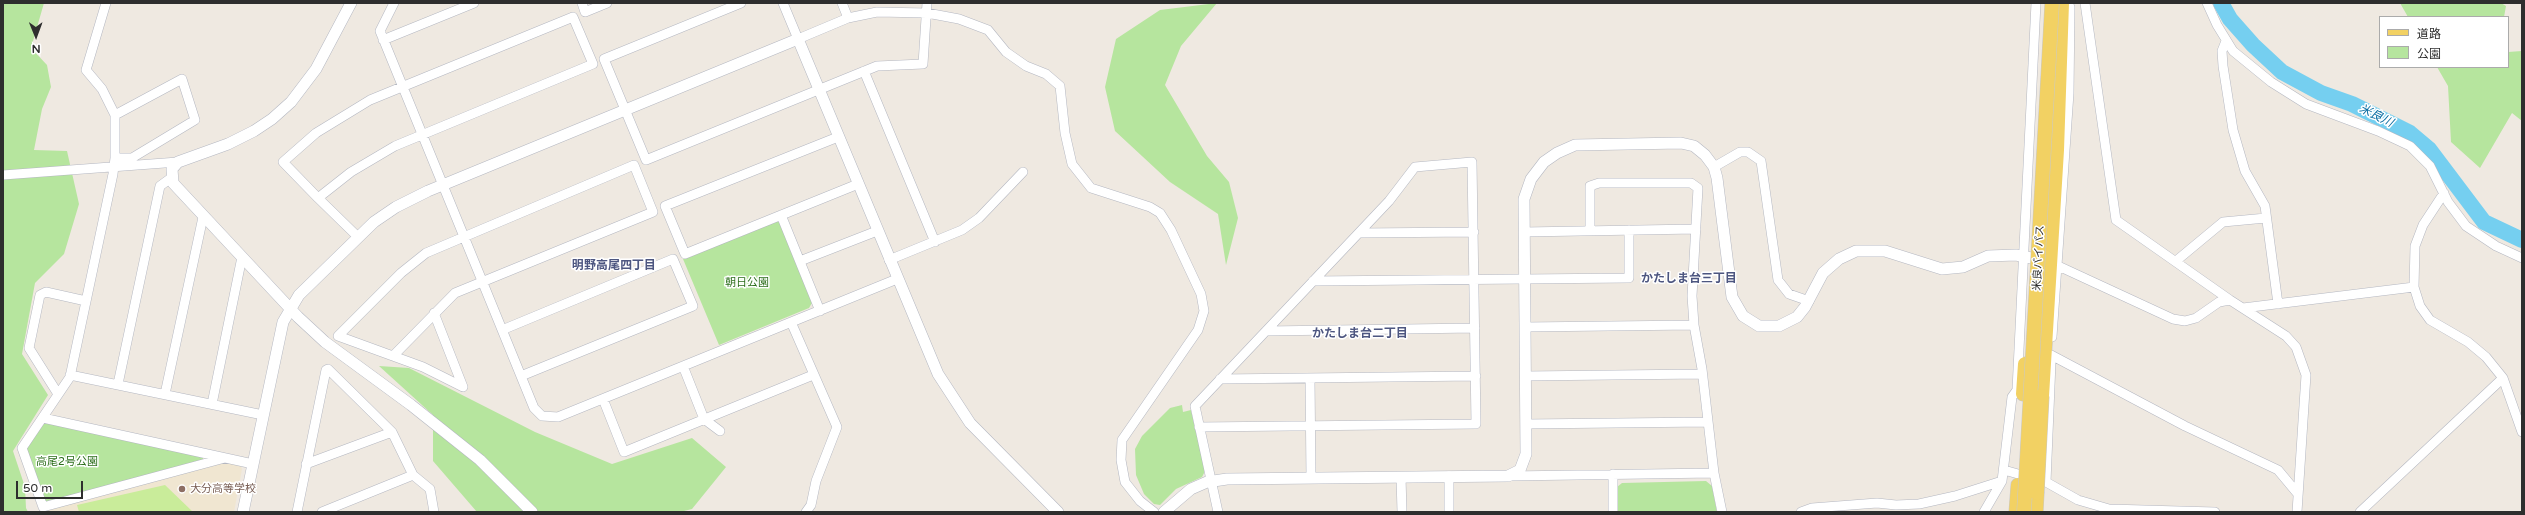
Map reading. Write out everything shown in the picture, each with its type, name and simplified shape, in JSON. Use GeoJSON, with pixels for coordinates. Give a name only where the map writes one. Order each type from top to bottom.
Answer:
{"type":"FeatureCollection","features":[{"type":"Feature","properties":{"kind":"main road"},"geometry":{"type":"LineString","coordinates":[[2016,512],[2023,394],[2027,258],[2046,3]]}},
{"type":"Feature","properties":{"kind":"main road"},"geometry":{"type":"LineString","coordinates":[[2036,512],[2042,396],[2053,264],[2062,5]]}},
{"type":"Feature","properties":{"kind":"main road","name":"米良バイパス"},"geometry":{"type":"LineString","coordinates":[[2024,512],[2062,5]]}},
{"type":"Feature","properties":{"kind":"main road","name":"米良バイパス"},"geometry":{"type":"LineString","coordinates":[[2029,512],[2062,5]]}},
{"type":"Feature","properties":{"kind":"street"},"geometry":{"type":"LineString","coordinates":[[106,3],[86,70],[102,89],[115,115],[115,162],[70,374],[43,418],[22,448],[43,507],[225,458]]}},
{"type":"Feature","properties":{"kind":"street"},"geometry":{"type":"LineString","coordinates":[[115,162],[178,162],[244,136],[261,127],[282,110],[316,69],[351,3]]}},
{"type":"Feature","properties":{"kind":"street"},"geometry":{"type":"LineString","coordinates":[[394,3],[380,32],[535,410],[546,417],[558,417],[897,279]]}},
{"type":"Feature","properties":{"kind":"street"},"geometry":{"type":"LineString","coordinates":[[383,40],[474,3]]}},
{"type":"Feature","properties":{"kind":"street"},"geometry":{"type":"LineString","coordinates":[[582,3],[585,12],[607,3]]}},
{"type":"Feature","properties":{"kind":"street"},"geometry":{"type":"LineString","coordinates":[[740,3],[604,59],[646,160],[877,66],[923,64],[928,3]]}},
{"type":"Feature","properties":{"kind":"street"},"geometry":{"type":"LineString","coordinates":[[783,3],[926,350],[952,398],[970,423],[990,446],[1058,512]]}},
{"type":"Feature","properties":{"kind":"street"},"geometry":{"type":"LineString","coordinates":[[842,3],[848,18]]}},
{"type":"Feature","properties":{"kind":"street"},"geometry":{"type":"LineString","coordinates":[[1984,512],[2002,481],[2012,397],[2017,390],[2027,258],[2036,3]]}},
{"type":"Feature","properties":{"kind":"street"},"geometry":{"type":"LineString","coordinates":[[2085,3],[2116,220],[2230,300],[2286,336],[2296,347],[2306,375],[2296,512]]}},
{"type":"Feature","properties":{"kind":"street"},"geometry":{"type":"LineString","coordinates":[[2207,3],[2226,41],[2233,51],[2271,82],[2306,104],[2378,131],[2410,146],[2430,166],[2444,193],[2466,226],[2496,246],[2522,258]]}},
{"type":"Feature","properties":{"kind":"street"},"geometry":{"type":"LineString","coordinates":[[242,512],[282,328],[290,306],[299,295],[358,237],[396,206],[442,185],[848,18],[877,12],[927,14],[959,19],[988,30],[1006,52],[1026,66],[1046,74],[1060,86],[1065,133],[1072,164],[1091,188],[1150,207],[1160,213],[1171,230],[1201,294],[1204,311],[1198,330],[1122,440],[1121,460],[1125,482],[1140,501],[1154,512]]}},
{"type":"Feature","properties":{"kind":"street"},"geometry":{"type":"LineString","coordinates":[[318,198],[351,172],[377,155],[422,134],[593,64],[573,17],[402,86],[348,112],[316,133],[283,162],[318,198],[358,237]]}},
{"type":"Feature","properties":{"kind":"street"},"geometry":{"type":"LineString","coordinates":[[2226,41],[2222,51],[2223,66],[2237,150],[2245,171],[2261,198],[2266,218],[2278,304]]}},
{"type":"Feature","properties":{"kind":"street"},"geometry":{"type":"LineString","coordinates":[[864,71],[935,242]]}},
{"type":"Feature","properties":{"kind":"street"},"geometry":{"type":"LineString","coordinates":[[3,175],[115,162],[132,158],[195,120],[182,79],[115,115]]}},
{"type":"Feature","properties":{"kind":"street"},"geometry":{"type":"LineString","coordinates":[[838,137],[665,206],[685,254],[858,184]]}},
{"type":"Feature","properties":{"kind":"street"},"geometry":{"type":"LineString","coordinates":[[1508,476],[1520,470],[1525,461],[1524,199],[1531,179],[1544,162],[1569,147],[1582,144],[1681,143],[1700,150],[1714,167],[1732,297],[1739,311],[1750,321],[1759,326],[1779,326],[1797,317],[1829,267],[1844,256],[1856,251],[1885,251],[1938,268],[1949,269],[1963,267],[1988,256],[2027,258],[2053,264],[2173,319],[2186,321],[2196,318],[2219,302],[2230,300]]}},
{"type":"Feature","properties":{"kind":"street"},"geometry":{"type":"LineString","coordinates":[[1714,167],[1740,152],[1748,152],[1761,160],[1778,280],[1789,294],[1808,301]]}},
{"type":"Feature","properties":{"kind":"street"},"geometry":{"type":"LineString","coordinates":[[178,162],[172,169],[171,178],[175,187],[325,342],[411,405],[480,460],[532,512]]}},
{"type":"Feature","properties":{"kind":"street"},"geometry":{"type":"LineString","coordinates":[[1199,427],[1476,424],[1472,162],[1415,167],[1389,201],[1195,406],[1199,427],[1218,512]]}},
{"type":"Feature","properties":{"kind":"street"},"geometry":{"type":"LineString","coordinates":[[393,356],[434,313],[455,293],[653,212],[634,165],[437,247],[417,258],[338,336],[423,367],[464,387],[434,313]]}},
{"type":"Feature","properties":{"kind":"street"},"geometry":{"type":"LineString","coordinates":[[889,260],[962,230],[979,218],[1023,172]]}},
{"type":"Feature","properties":{"kind":"street"},"geometry":{"type":"LineString","coordinates":[[118,384],[160,186],[165,180],[171,178]]}},
{"type":"Feature","properties":{"kind":"street"},"geometry":{"type":"LineString","coordinates":[[1590,231],[1590,186],[1599,183],[1691,183],[1698,188],[1692,296],[1694,325],[1702,374],[1714,473],[1722,512]]}},
{"type":"Feature","properties":{"kind":"street"},"geometry":{"type":"LineString","coordinates":[[2444,193],[2423,225],[2415,246],[2414,287],[2420,306],[2430,320],[2468,342],[2486,357],[2503,378],[2522,432]]}},
{"type":"Feature","properties":{"kind":"street"},"geometry":{"type":"LineString","coordinates":[[781,215],[820,310]]}},
{"type":"Feature","properties":{"kind":"street"},"geometry":{"type":"LineString","coordinates":[[165,394],[203,217]]}},
{"type":"Feature","properties":{"kind":"street"},"geometry":{"type":"LineString","coordinates":[[2176,261],[2223,222],[2266,218]]}},
{"type":"Feature","properties":{"kind":"street"},"geometry":{"type":"LineString","coordinates":[[1524,232],[1696,229]]}},
{"type":"Feature","properties":{"kind":"street"},"geometry":{"type":"LineString","coordinates":[[800,261],[877,230]]}},
{"type":"Feature","properties":{"kind":"street"},"geometry":{"type":"LineString","coordinates":[[1313,281],[1629,278],[1629,230]]}},
{"type":"Feature","properties":{"kind":"street"},"geometry":{"type":"LineString","coordinates":[[1359,233],[1474,232]]}},
{"type":"Feature","properties":{"kind":"street"},"geometry":{"type":"LineString","coordinates":[[212,404],[242,257]]}},
{"type":"Feature","properties":{"kind":"street"},"geometry":{"type":"LineString","coordinates":[[502,330],[673,259],[693,306],[521,376]]}},
{"type":"Feature","properties":{"kind":"street"},"geometry":{"type":"LineString","coordinates":[[2046,482],[2053,264]]}},
{"type":"Feature","properties":{"kind":"street"},"geometry":{"type":"LineString","coordinates":[[2243,308],[2414,287]]}},
{"type":"Feature","properties":{"kind":"street"},"geometry":{"type":"LineString","coordinates":[[58,394],[29,348],[40,295],[46,292],[86,301]]}},
{"type":"Feature","properties":{"kind":"street"},"geometry":{"type":"LineString","coordinates":[[791,322],[812,375],[837,427],[816,481],[811,505],[806,512]]}},
{"type":"Feature","properties":{"kind":"street"},"geometry":{"type":"LineString","coordinates":[[1525,327],[1694,325]]}},
{"type":"Feature","properties":{"kind":"street"},"geometry":{"type":"LineString","coordinates":[[1266,331],[1475,328]]}},
{"type":"Feature","properties":{"kind":"street"},"geometry":{"type":"LineString","coordinates":[[2051,355],[2185,426],[2278,470],[2298,494]]}},
{"type":"Feature","properties":{"kind":"street"},"geometry":{"type":"LineString","coordinates":[[683,366],[704,419],[720,430]]}},
{"type":"Feature","properties":{"kind":"street"},"geometry":{"type":"LineString","coordinates":[[297,512],[326,370],[328,369],[392,432],[414,475],[430,489],[434,512]]}},
{"type":"Feature","properties":{"kind":"street"},"geometry":{"type":"LineString","coordinates":[[70,374],[263,415]]}},
{"type":"Feature","properties":{"kind":"street"},"geometry":{"type":"LineString","coordinates":[[1525,376],[1702,374]]}},
{"type":"Feature","properties":{"kind":"street"},"geometry":{"type":"LineString","coordinates":[[603,398],[624,452],[812,375]]}},
{"type":"Feature","properties":{"kind":"street"},"geometry":{"type":"LineString","coordinates":[[1220,379],[1476,376]]}},
{"type":"Feature","properties":{"kind":"street"},"geometry":{"type":"LineString","coordinates":[[1310,378],[1312,478]]}},
{"type":"Feature","properties":{"kind":"street"},"geometry":{"type":"LineString","coordinates":[[2360,512],[2503,378]]}},
{"type":"Feature","properties":{"kind":"street"},"geometry":{"type":"LineString","coordinates":[[43,418],[253,464]]}},
{"type":"Feature","properties":{"kind":"street"},"geometry":{"type":"LineString","coordinates":[[1526,424],[1708,422]]}},
{"type":"Feature","properties":{"kind":"street"},"geometry":{"type":"LineString","coordinates":[[306,464],[392,432]]}},
{"type":"Feature","properties":{"kind":"street"},"geometry":{"type":"LineString","coordinates":[[2004,470],[2046,482],[2078,500],[2109,509],[2215,512]]}},
{"type":"Feature","properties":{"kind":"street"},"geometry":{"type":"LineString","coordinates":[[1164,512],[1184,493],[1211,481],[1227,479],[1714,473]]}},
{"type":"Feature","properties":{"kind":"street"},"geometry":{"type":"LineString","coordinates":[[1613,474],[1613,512]]}},
{"type":"Feature","properties":{"kind":"street"},"geometry":{"type":"LineString","coordinates":[[322,512],[414,475]]}},
{"type":"Feature","properties":{"kind":"street"},"geometry":{"type":"LineString","coordinates":[[1449,476],[1449,512]]}},
{"type":"Feature","properties":{"kind":"street"},"geometry":{"type":"LineString","coordinates":[[1401,477],[1402,512]]}},
{"type":"Feature","properties":{"kind":"street"},"geometry":{"type":"LineString","coordinates":[[1801,512],[1812,508],[1877,503],[1896,505],[1919,504],[1955,496],[2002,481]]}},
{"type":"Feature","properties":{"kind":"shaded area","name":"大分高等学校"},"geometry":{"type":"Polygon","coordinates":[[[224,462],[240,465],[242,469],[234,512],[38,512],[224,462]]]}},
{"type":"Feature","properties":{"kind":"green space"},"geometry":{"type":"Polygon","coordinates":[[[3,3],[44,3],[31,48],[47,65],[51,87],[42,109],[34,150],[67,151],[79,204],[64,254],[35,283],[22,354],[48,395],[13,451],[25,487],[26,508],[28,512],[3,512],[3,3]]]}},
{"type":"Feature","properties":{"kind":"green space"},"geometry":{"type":"Polygon","coordinates":[[[1217,3],[1181,46],[1165,85],[1207,156],[1229,182],[1238,218],[1226,265],[1218,214],[1170,182],[1115,131],[1105,87],[1116,39],[1160,10],[1217,3]]]}},
{"type":"Feature","properties":{"kind":"green space"},"geometry":{"type":"Polygon","coordinates":[[[2400,3],[2501,3],[2506,6],[2504,16],[2407,16],[2400,3]]]}},
{"type":"Feature","properties":{"kind":"green space"},"geometry":{"type":"Polygon","coordinates":[[[2522,51],[2522,121],[2512,113],[2480,168],[2451,142],[2448,86],[2438,68],[2509,68],[2509,52],[2522,51]]]}},
{"type":"Feature","properties":{"kind":"green space","name":"朝日公園"},"geometry":{"type":"Polygon","coordinates":[[[780,220],[813,301],[809,308],[719,345],[683,259],[780,220]]]}},
{"type":"Feature","properties":{"kind":"green space"},"geometry":{"type":"Polygon","coordinates":[[[379,366],[409,368],[535,432],[612,464],[692,438],[726,467],[692,509],[680,512],[477,512],[433,461],[433,415],[379,366]]]}},
{"type":"Feature","properties":{"kind":"green space"},"geometry":{"type":"Polygon","coordinates":[[[1182,405],[1183,412],[1191,410],[1205,471],[1202,477],[1176,489],[1160,505],[1154,504],[1144,494],[1136,475],[1135,449],[1142,436],[1170,408],[1182,405]]]}},
{"type":"Feature","properties":{"kind":"green space","name":"高尾2号公園"},"geometry":{"type":"Polygon","coordinates":[[[46,423],[203,457],[203,461],[48,502],[44,500],[26,449],[42,425],[46,423]]]}},
{"type":"Feature","properties":{"kind":"green space"},"geometry":{"type":"Polygon","coordinates":[[[1706,481],[1712,486],[1717,512],[1617,512],[1617,487],[1622,483],[1706,481]]]}},
{"type":"Feature","properties":{"kind":"green space"},"geometry":{"type":"Polygon","coordinates":[[[165,485],[193,512],[79,512],[77,505],[165,485]]]}},
{"type":"Feature","properties":{"kind":"waterway","name":"米良川"},"geometry":{"type":"LineString","coordinates":[[2221,3],[2230,19],[2253,45],[2282,72],[2321,93],[2352,104],[2410,133],[2429,149],[2484,222],[2522,240]]}},
{"type":"Feature","properties":{"kind":"place","name":"大分高等学校"},"geometry":{"type":"Point","coordinates":[182,489]}},
{"type":"Feature","properties":{"kind":"district","name":"明野高尾四丁目"},"geometry":{"type":"Point","coordinates":[614,266]}},
{"type":"Feature","properties":{"kind":"district","name":"かたしま台三丁目"},"geometry":{"type":"Point","coordinates":[1689,279]}},
{"type":"Feature","properties":{"kind":"district","name":"かたしま台二丁目"},"geometry":{"type":"Point","coordinates":[1360,334]}}]}
